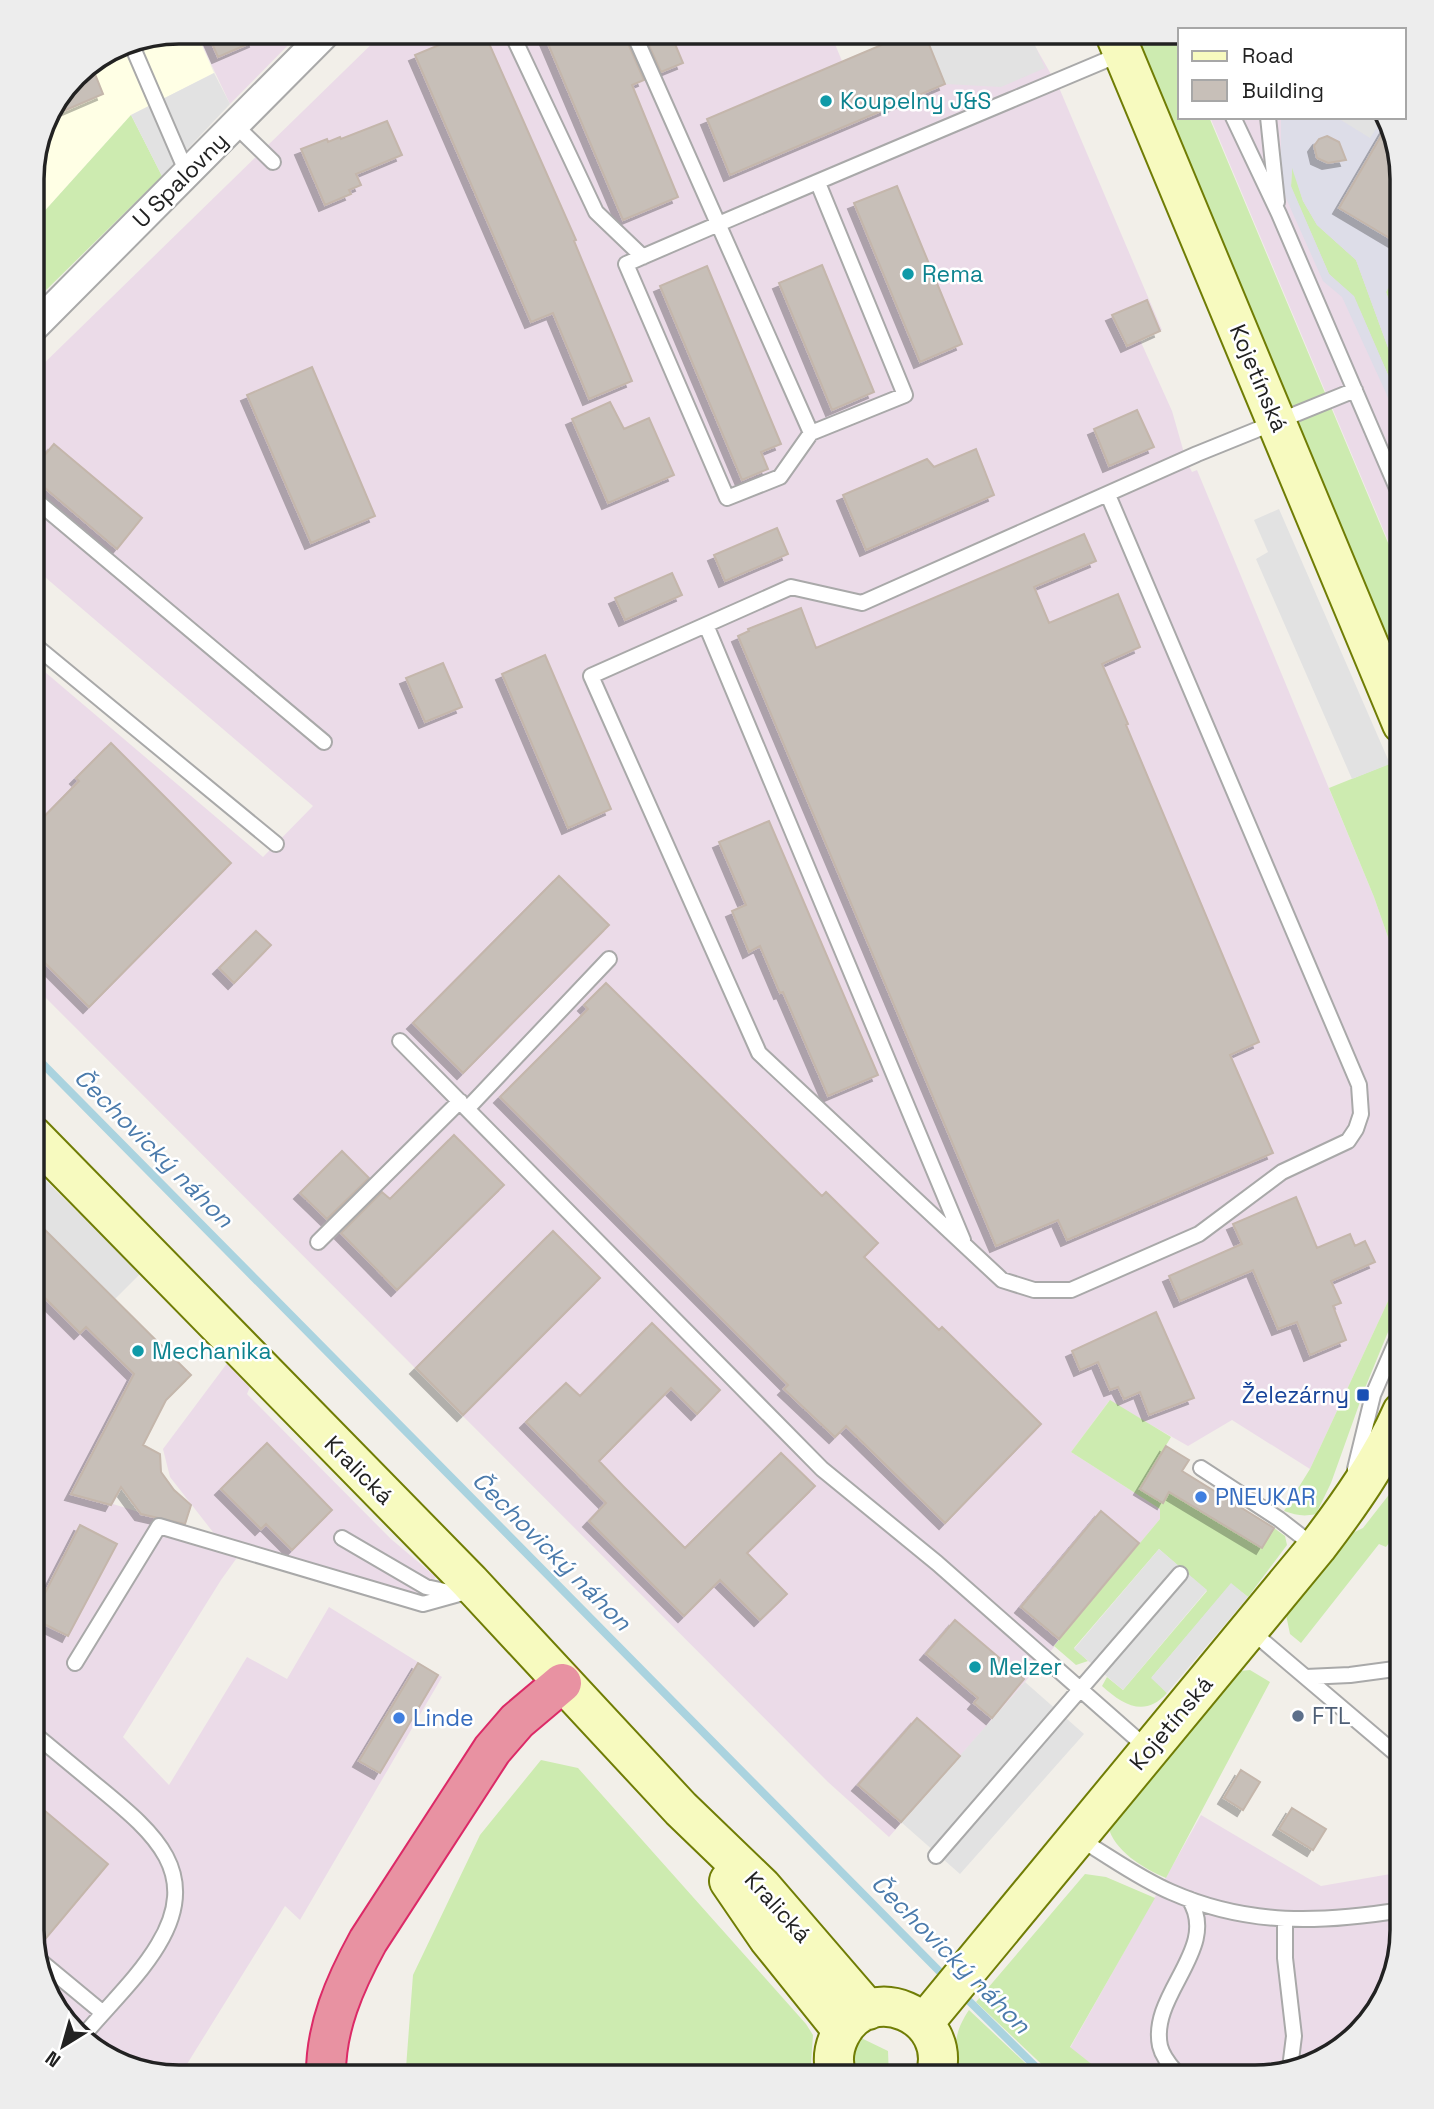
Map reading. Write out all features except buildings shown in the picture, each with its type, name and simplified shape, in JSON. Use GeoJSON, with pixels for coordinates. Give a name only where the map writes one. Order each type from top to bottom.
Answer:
{"type":"FeatureCollection","features":[{"type":"Feature","properties":{"kind":"highway"},"geometry":{"type":"LineString","coordinates":[[327,2065],[330,2033],[339,2001],[368,1941],[492,1750],[517,1721],[562,1683]]}},
{"type":"Feature","properties":{"kind":"main road","name":"Kojetínská"},"geometry":{"type":"LineString","coordinates":[[1120,44],[1390,695]]}},
{"type":"Feature","properties":{"kind":"main road","name":"Kralická"},"geometry":{"type":"LineString","coordinates":[[44,1148],[464,1588],[562,1683],[681,1810],[762,1887],[855,2020]]}},
{"type":"Feature","properties":{"kind":"main road","name":"Kojetínská"},"geometry":{"type":"LineString","coordinates":[[928,2017],[1316,1548],[1345,1510],[1390,1435]]}},
{"type":"Feature","properties":{"kind":"main road"},"geometry":{"type":"LineString","coordinates":[[835,2065],[834,2055],[855,2020],[893,2007],[928,2017],[937,2050],[938,2065]]}},
{"type":"Feature","properties":{"kind":"street","name":"U Spalovny"},"geometry":{"type":"LineString","coordinates":[[44,317],[315,44]]}},
{"type":"Feature","properties":{"kind":"lane"},"geometry":{"type":"LineString","coordinates":[[518,44],[596,212],[643,257]]}},
{"type":"Feature","properties":{"kind":"lane"},"geometry":{"type":"LineString","coordinates":[[638,44],[811,433]]}},
{"type":"Feature","properties":{"kind":"lane"},"geometry":{"type":"LineString","coordinates":[[818,183],[905,395],[811,433],[780,477],[727,498],[626,264],[818,183],[1115,44]]}},
{"type":"Feature","properties":{"kind":"lane"},"geometry":{"type":"LineString","coordinates":[[134,51],[187,173]]}},
{"type":"Feature","properties":{"kind":"lane"},"geometry":{"type":"LineString","coordinates":[[1234,119],[1279,214],[1390,471]]}},
{"type":"Feature","properties":{"kind":"lane"},"geometry":{"type":"LineString","coordinates":[[1268,119],[1279,214]]}},
{"type":"Feature","properties":{"kind":"lane"},"geometry":{"type":"LineString","coordinates":[[235,125],[273,162]]}},
{"type":"Feature","properties":{"kind":"lane"},"geometry":{"type":"LineString","coordinates":[[1108,495],[1359,1085],[1361,1114],[1356,1129],[1348,1140],[1282,1172],[1199,1234],[1071,1290],[1034,1290],[1002,1280],[759,1052],[591,676],[791,587],[862,603],[1108,495],[1277,421],[1355,390]]}},
{"type":"Feature","properties":{"kind":"lane"},"geometry":{"type":"LineString","coordinates":[[44,507],[324,742]]}},
{"type":"Feature","properties":{"kind":"lane"},"geometry":{"type":"LineString","coordinates":[[706,625],[966,1246]]}},
{"type":"Feature","properties":{"kind":"lane"},"geometry":{"type":"LineString","coordinates":[[44,653],[276,844]]}},
{"type":"Feature","properties":{"kind":"lane"},"geometry":{"type":"LineString","coordinates":[[318,1242],[463,1105],[609,959]]}},
{"type":"Feature","properties":{"kind":"lane"},"geometry":{"type":"LineString","coordinates":[[400,1041],[822,1469],[937,1563],[1149,1749]]}},
{"type":"Feature","properties":{"kind":"lane"},"geometry":{"type":"LineString","coordinates":[[1345,1510],[1373,1395],[1390,1356]]}},
{"type":"Feature","properties":{"kind":"lane"},"geometry":{"type":"LineString","coordinates":[[1201,1468],[1279,1519],[1316,1548]]}},
{"type":"Feature","properties":{"kind":"lane"},"geometry":{"type":"LineString","coordinates":[[75,1663],[159,1526],[423,1604],[464,1588]]}},
{"type":"Feature","properties":{"kind":"lane"},"geometry":{"type":"LineString","coordinates":[[342,1538],[426,1587],[464,1588]]}},
{"type":"Feature","properties":{"kind":"lane"},"geometry":{"type":"LineString","coordinates":[[936,1856],[1180,1574]]}},
{"type":"Feature","properties":{"kind":"lane"},"geometry":{"type":"LineString","coordinates":[[1249,1629],[1390,1749]]}},
{"type":"Feature","properties":{"kind":"lane"},"geometry":{"type":"LineString","coordinates":[[1306,1677],[1390,1670]]}},
{"type":"Feature","properties":{"kind":"lane"},"geometry":{"type":"LineString","coordinates":[[44,1742],[138,1820],[160,1844],[170,1863],[174,1900],[163,1935],[150,1957],[98,2019]]}},
{"type":"Feature","properties":{"kind":"lane"},"geometry":{"type":"LineString","coordinates":[[1077,1837],[1142,1877],[1189,1899],[1225,1910],[1305,1921],[1390,1911]]}},
{"type":"Feature","properties":{"kind":"lane"},"geometry":{"type":"LineString","coordinates":[[1171,2065],[1163,2056],[1159,2033],[1163,2012],[1195,1943],[1198,1925],[1196,1912],[1189,1899]]}},
{"type":"Feature","properties":{"kind":"lane"},"geometry":{"type":"LineString","coordinates":[[1285,1920],[1294,2036],[1291,2061]]}},
{"type":"Feature","properties":{"kind":"lane"},"geometry":{"type":"LineString","coordinates":[[50,1970],[103,2013]]}},
{"type":"Feature","properties":{"kind":"shaded area"},"geometry":{"type":"Polygon","coordinates":[[[201,44],[214,73],[131,115],[44,212],[44,170],[48,144],[66,104],[77,90],[96,72],[135,51],[161,45],[201,44]]]}},
{"type":"Feature","properties":{"kind":"shaded area"},"geometry":{"type":"Polygon","coordinates":[[[202,44],[289,44],[230,104],[202,44]]]}},
{"type":"Feature","properties":{"kind":"shaded area"},"geometry":{"type":"Polygon","coordinates":[[[372,44],[835,44],[842,61],[883,44],[1034,44],[1060,90],[1162,330],[1140,340],[1172,411],[1186,460],[1192,472],[1197,470],[1374,897],[1390,943],[1390,1297],[1310,1469],[1232,1420],[1188,1446],[1109,1401],[1071,1452],[1160,1509],[1160,1519],[1025,1682],[889,1837],[828,1782],[44,996],[44,671],[263,857],[313,806],[44,576],[44,363],[372,44]]]}},
{"type":"Feature","properties":{"kind":"shaded area"},"geometry":{"type":"Polygon","coordinates":[[[929,44],[1034,44],[1045,68],[1001,87],[945,84],[929,44]]]}},
{"type":"Feature","properties":{"kind":"shaded area"},"geometry":{"type":"Polygon","coordinates":[[[214,73],[230,104],[162,176],[131,115],[214,73]]]}},
{"type":"Feature","properties":{"kind":"shaded area"},"geometry":{"type":"Polygon","coordinates":[[[1211,119],[1376,119],[1380,127],[1386,144],[1390,178],[1390,545],[1211,119]]]}},
{"type":"Feature","properties":{"kind":"shaded area"},"geometry":{"type":"Polygon","coordinates":[[[1281,119],[1339,119],[1370,138],[1379,125],[1380,127],[1382,134],[1339,208],[1390,238],[1390,286],[1386,292],[1390,303],[1390,353],[1356,260],[1317,225],[1303,201],[1292,168],[1291,186],[1329,274],[1354,296],[1390,379],[1390,404],[1342,297],[1323,281],[1281,187],[1281,119]],[[1327,136],[1316,142],[1314,150],[1317,158],[1328,163],[1337,160],[1341,147],[1336,139],[1327,136]]]}},
{"type":"Feature","properties":{"kind":"shaded area"},"geometry":{"type":"Polygon","coordinates":[[[1339,119],[1376,119],[1382,134],[1370,139],[1339,119]]]}},
{"type":"Feature","properties":{"kind":"shaded area"},"geometry":{"type":"Polygon","coordinates":[[[1279,509],[1390,764],[1352,779],[1256,559],[1268,552],[1254,520],[1279,509]]]}},
{"type":"Feature","properties":{"kind":"shaded area"},"geometry":{"type":"Polygon","coordinates":[[[44,1179],[140,1274],[114,1300],[44,1229],[44,1179]]]}},
{"type":"Feature","properties":{"kind":"shaded area"},"geometry":{"type":"Polygon","coordinates":[[[44,1297],[80,1333],[86,1327],[164,1404],[113,1504],[216,1536],[170,1477],[163,1449],[228,1362],[250,1387],[247,1394],[391,1539],[436,1577],[418,1595],[246,1545],[221,1580],[123,1737],[169,1785],[247,1657],[287,1679],[329,1607],[442,1677],[300,1920],[285,1906],[186,2065],[152,2063],[111,2047],[98,2038],[98,2011],[71,2011],[54,1982],[48,1965],[44,1931],[44,1297]]]}},
{"type":"Feature","properties":{"kind":"shaded area"},"geometry":{"type":"Polygon","coordinates":[[[1159,1549],[1207,1590],[1123,1690],[1074,1649],[1159,1549]]]}},
{"type":"Feature","properties":{"kind":"shaded area"},"geometry":{"type":"Polygon","coordinates":[[[1231,1583],[1248,1597],[1167,1693],[1151,1678],[1231,1583]]]}},
{"type":"Feature","properties":{"kind":"shaded area"},"geometry":{"type":"Polygon","coordinates":[[[1025,1682],[1084,1734],[960,1874],[901,1822],[1025,1682]]]}},
{"type":"Feature","properties":{"kind":"shaded area"},"geometry":{"type":"Polygon","coordinates":[[[1201,1815],[1321,1886],[1390,1874],[1389,1948],[1380,1982],[1372,1998],[1351,2026],[1323,2047],[1290,2061],[1256,2065],[1092,2065],[1070,2048],[1201,1815]]]}},
{"type":"Feature","properties":{"kind":"green space"},"geometry":{"type":"Polygon","coordinates":[[[1131,44],[1178,44],[1178,119],[1210,119],[1390,547],[1390,657],[1131,44]]]}},
{"type":"Feature","properties":{"kind":"green space"},"geometry":{"type":"Polygon","coordinates":[[[131,115],[162,176],[44,292],[44,212],[131,115]]]}},
{"type":"Feature","properties":{"kind":"green space"},"geometry":{"type":"Polygon","coordinates":[[[1292,165],[1303,201],[1317,225],[1356,260],[1390,353],[1390,380],[1354,297],[1329,274],[1291,187],[1292,165]]]}},
{"type":"Feature","properties":{"kind":"green space"},"geometry":{"type":"Polygon","coordinates":[[[1390,286],[1390,303],[1386,292],[1390,286]]]}},
{"type":"Feature","properties":{"kind":"green space"},"geometry":{"type":"Polygon","coordinates":[[[1390,763],[1390,943],[1374,897],[1329,788],[1390,763]]]}},
{"type":"Feature","properties":{"kind":"green space"},"geometry":{"type":"Polygon","coordinates":[[[1390,1297],[1390,1327],[1331,1483],[1316,1514],[1300,1515],[1284,1511],[1310,1469],[1390,1297]]]}},
{"type":"Feature","properties":{"kind":"green space"},"geometry":{"type":"Polygon","coordinates":[[[1110,1400],[1171,1437],[1140,1489],[1163,1503],[1169,1492],[1262,1547],[1274,1528],[1285,1536],[1287,1545],[1248,1597],[1231,1584],[1152,1677],[1167,1693],[1159,1701],[1142,1707],[1118,1699],[1102,1686],[1107,1677],[1123,1690],[1207,1591],[1159,1549],[1074,1648],[1088,1661],[1076,1665],[1054,1646],[1160,1519],[1160,1509],[1071,1452],[1110,1400]]]}},
{"type":"Feature","properties":{"kind":"green space"},"geometry":{"type":"Polygon","coordinates":[[[1390,1493],[1390,1542],[1386,1547],[1379,1544],[1301,1643],[1290,1634],[1285,1610],[1342,1538],[1363,1528],[1390,1493]]]}},
{"type":"Feature","properties":{"kind":"green space"},"geometry":{"type":"Polygon","coordinates":[[[1250,1670],[1270,1682],[1166,1878],[1139,1864],[1123,1851],[1108,1826],[1231,1672],[1250,1670]]]}},
{"type":"Feature","properties":{"kind":"green space"},"geometry":{"type":"Polygon","coordinates":[[[541,1760],[578,1768],[806,2024],[813,2035],[811,2065],[406,2065],[413,1975],[480,1835],[541,1760]]]}},
{"type":"Feature","properties":{"kind":"green space"},"geometry":{"type":"Polygon","coordinates":[[[1085,1874],[1106,1877],[1155,1898],[1070,2047],[1093,2065],[1042,2065],[976,2002],[1085,1874]]]}},
{"type":"Feature","properties":{"kind":"green space"},"geometry":{"type":"Polygon","coordinates":[[[969,2010],[1027,2065],[957,2065],[957,2035],[969,2010]]]}},
{"type":"Feature","properties":{"kind":"green space"},"geometry":{"type":"Polygon","coordinates":[[[857,2036],[888,2051],[889,2065],[850,2064],[857,2036]]]}},
{"type":"Feature","properties":{"kind":"waterway","name":"Čechovický náhon"},"geometry":{"type":"LineString","coordinates":[[44,1065],[947,1979]]}},
{"type":"Feature","properties":{"kind":"waterway","name":"Čechovický náhon"},"geometry":{"type":"LineString","coordinates":[[961,1993],[1034,2065]]}},
{"type":"Feature","properties":{"kind":"place","name":"Koupelny J&S"},"geometry":{"type":"Point","coordinates":[826,101]}},
{"type":"Feature","properties":{"kind":"place","name":"Rema"},"geometry":{"type":"Point","coordinates":[908,274]}},
{"type":"Feature","properties":{"kind":"place","name":"Mechanika"},"geometry":{"type":"Point","coordinates":[138,1351]}},
{"type":"Feature","properties":{"kind":"place","name":"Železárny"},"geometry":{"type":"Point","coordinates":[1363,1395]}},
{"type":"Feature","properties":{"kind":"place","name":"PNEUKAR"},"geometry":{"type":"Point","coordinates":[1201,1497]}},
{"type":"Feature","properties":{"kind":"place","name":"Melzer"},"geometry":{"type":"Point","coordinates":[975,1667]}},
{"type":"Feature","properties":{"kind":"place","name":"FTL"},"geometry":{"type":"Point","coordinates":[1298,1716]}},
{"type":"Feature","properties":{"kind":"place","name":"Linde"},"geometry":{"type":"Point","coordinates":[399,1718]}}]}
